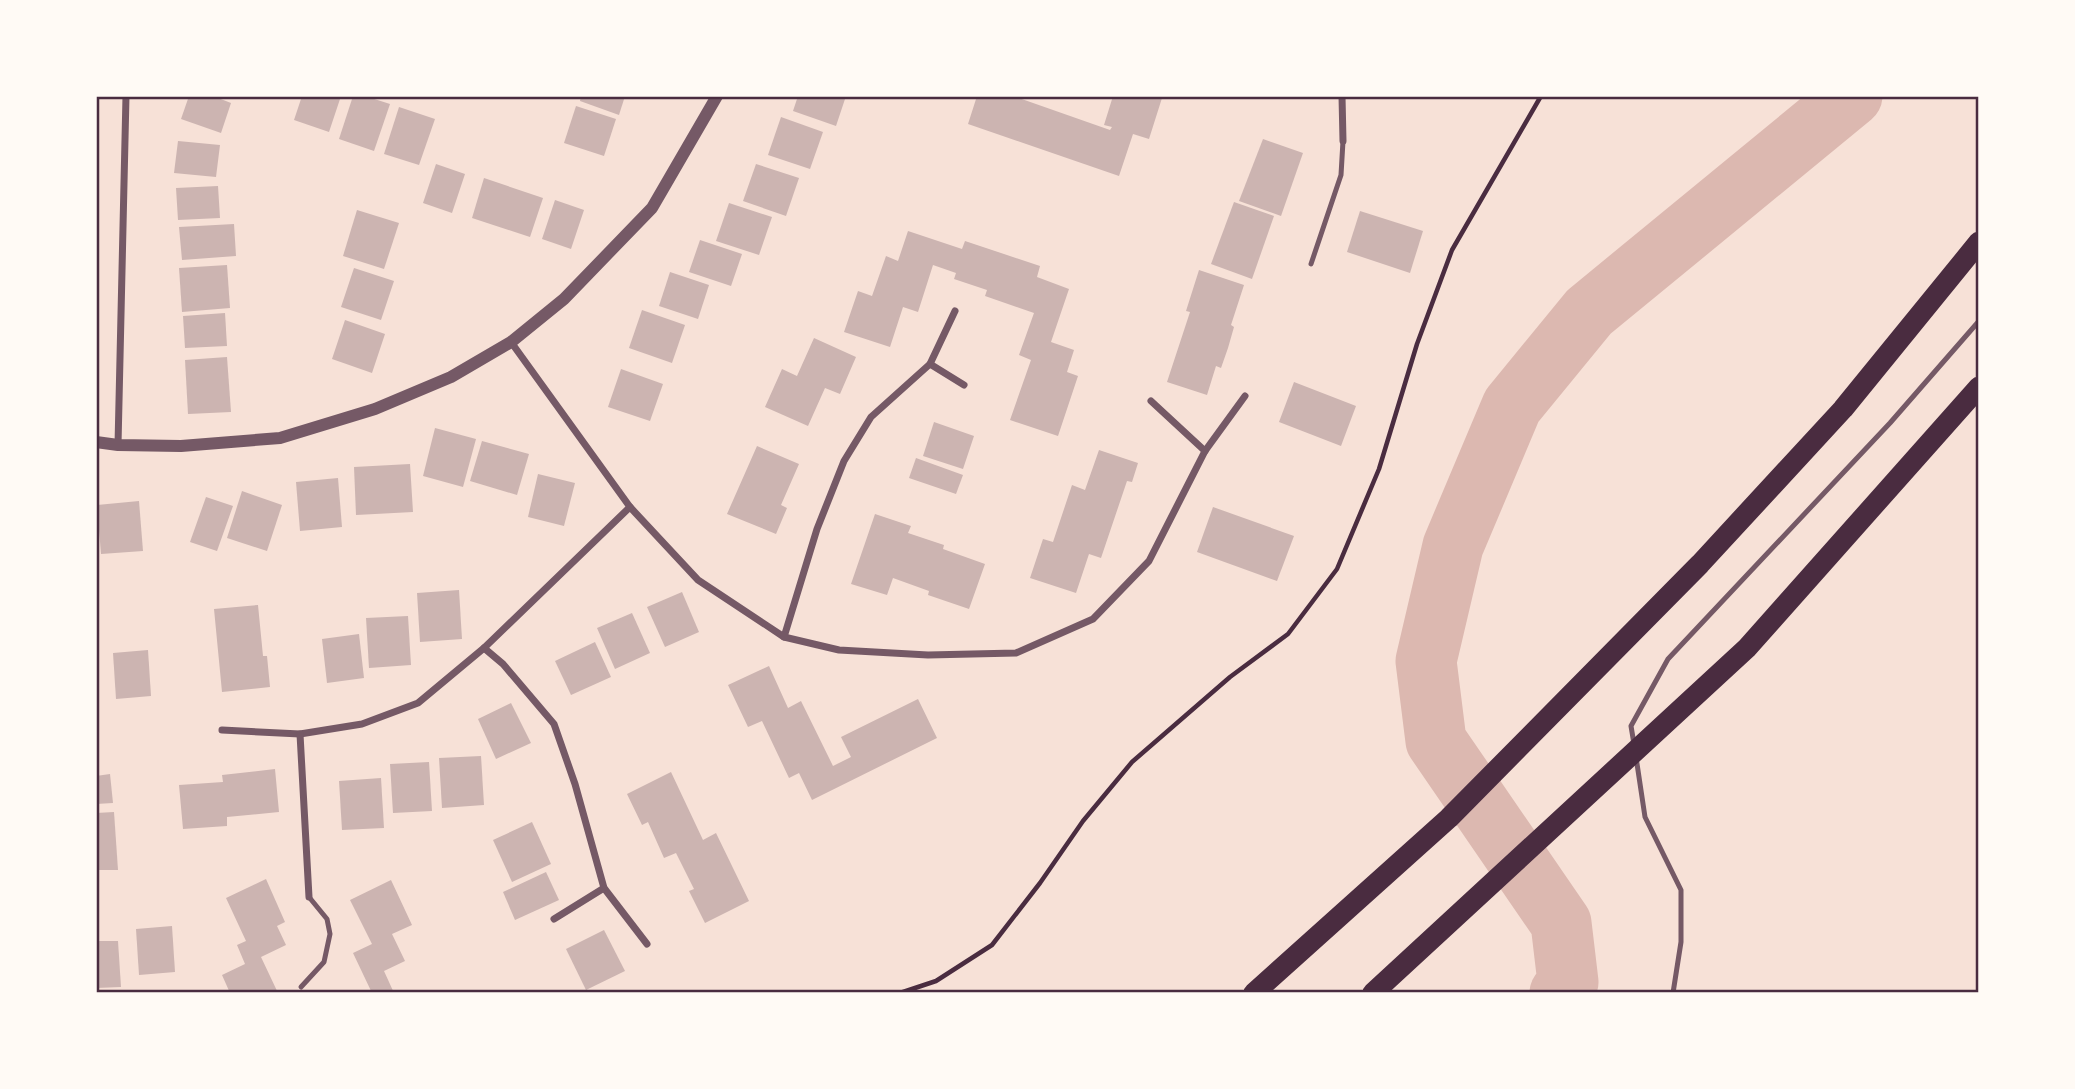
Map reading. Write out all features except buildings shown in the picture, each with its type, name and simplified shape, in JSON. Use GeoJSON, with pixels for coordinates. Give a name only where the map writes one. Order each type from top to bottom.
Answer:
{"type":"FeatureCollection","features":[{"type":"Feature","properties":{"kind":"highway"},"geometry":{"type":"LineString","coordinates":[[1254,993],[1449,818],[1700,564],[1843,408],[1979,242]]}},
{"type":"Feature","properties":{"kind":"highway"},"geometry":{"type":"LineString","coordinates":[[1373,993],[1747,648],[1979,387]]}},
{"type":"Feature","properties":{"kind":"street"},"geometry":{"type":"LineString","coordinates":[[118,445],[126,96]]}},
{"type":"Feature","properties":{"kind":"street"},"geometry":{"type":"LineString","coordinates":[[96,442],[181,446],[280,438],[374,409],[451,377],[511,342],[564,299],[652,208],[717,96]]}},
{"type":"Feature","properties":{"kind":"street"},"geometry":{"type":"LineString","coordinates":[[1342,96],[1343,141]]}},
{"type":"Feature","properties":{"kind":"street"},"geometry":{"type":"LineString","coordinates":[[784,637],[817,529],[844,461],[871,416],[930,364],[955,310]]}},
{"type":"Feature","properties":{"kind":"street"},"geometry":{"type":"LineString","coordinates":[[511,342],[630,507],[698,580],[784,637],[839,650],[928,655],[1016,653],[1093,619],[1149,561],[1205,451],[1245,396]]}},
{"type":"Feature","properties":{"kind":"street"},"geometry":{"type":"LineString","coordinates":[[930,364],[964,385]]}},
{"type":"Feature","properties":{"kind":"street"},"geometry":{"type":"LineString","coordinates":[[1151,401],[1205,451]]}},
{"type":"Feature","properties":{"kind":"street"},"geometry":{"type":"LineString","coordinates":[[222,730],[300,734],[362,724],[418,703],[484,648],[630,507]]}},
{"type":"Feature","properties":{"kind":"street"},"geometry":{"type":"LineString","coordinates":[[484,648],[503,664],[554,724],[575,784],[604,888],[647,944]]}},
{"type":"Feature","properties":{"kind":"street"},"geometry":{"type":"LineString","coordinates":[[300,734],[309,897]]}},
{"type":"Feature","properties":{"kind":"street"},"geometry":{"type":"LineString","coordinates":[[554,919],[604,888]]}},
{"type":"Feature","properties":{"kind":"lane"},"geometry":{"type":"LineString","coordinates":[[1311,264],[1341,175],[1343,141]]}},
{"type":"Feature","properties":{"kind":"lane"},"geometry":{"type":"LineString","coordinates":[[1673,993],[1681,942],[1681,890],[1645,817],[1631,726],[1668,659],[1890,423],[1979,321]]}},
{"type":"Feature","properties":{"kind":"lane"},"geometry":{"type":"LineString","coordinates":[[301,987],[324,962],[330,934],[327,919],[309,897]]}},
{"type":"Feature","properties":{"kind":"path"},"geometry":{"type":"LineString","coordinates":[[900,993],[936,981],[992,945],[1040,884],[1083,821],[1132,762],[1230,677],[1288,634],[1337,569],[1379,469],[1417,344],[1452,250],[1541,96]]}},
{"type":"Feature","properties":{"kind":"waterway"},"geometry":{"type":"LineString","coordinates":[[1560,993],[1568,982],[1561,923],[1436,741],[1426,661],[1453,546],[1512,406],[1589,312],[1852,96]]}}]}
